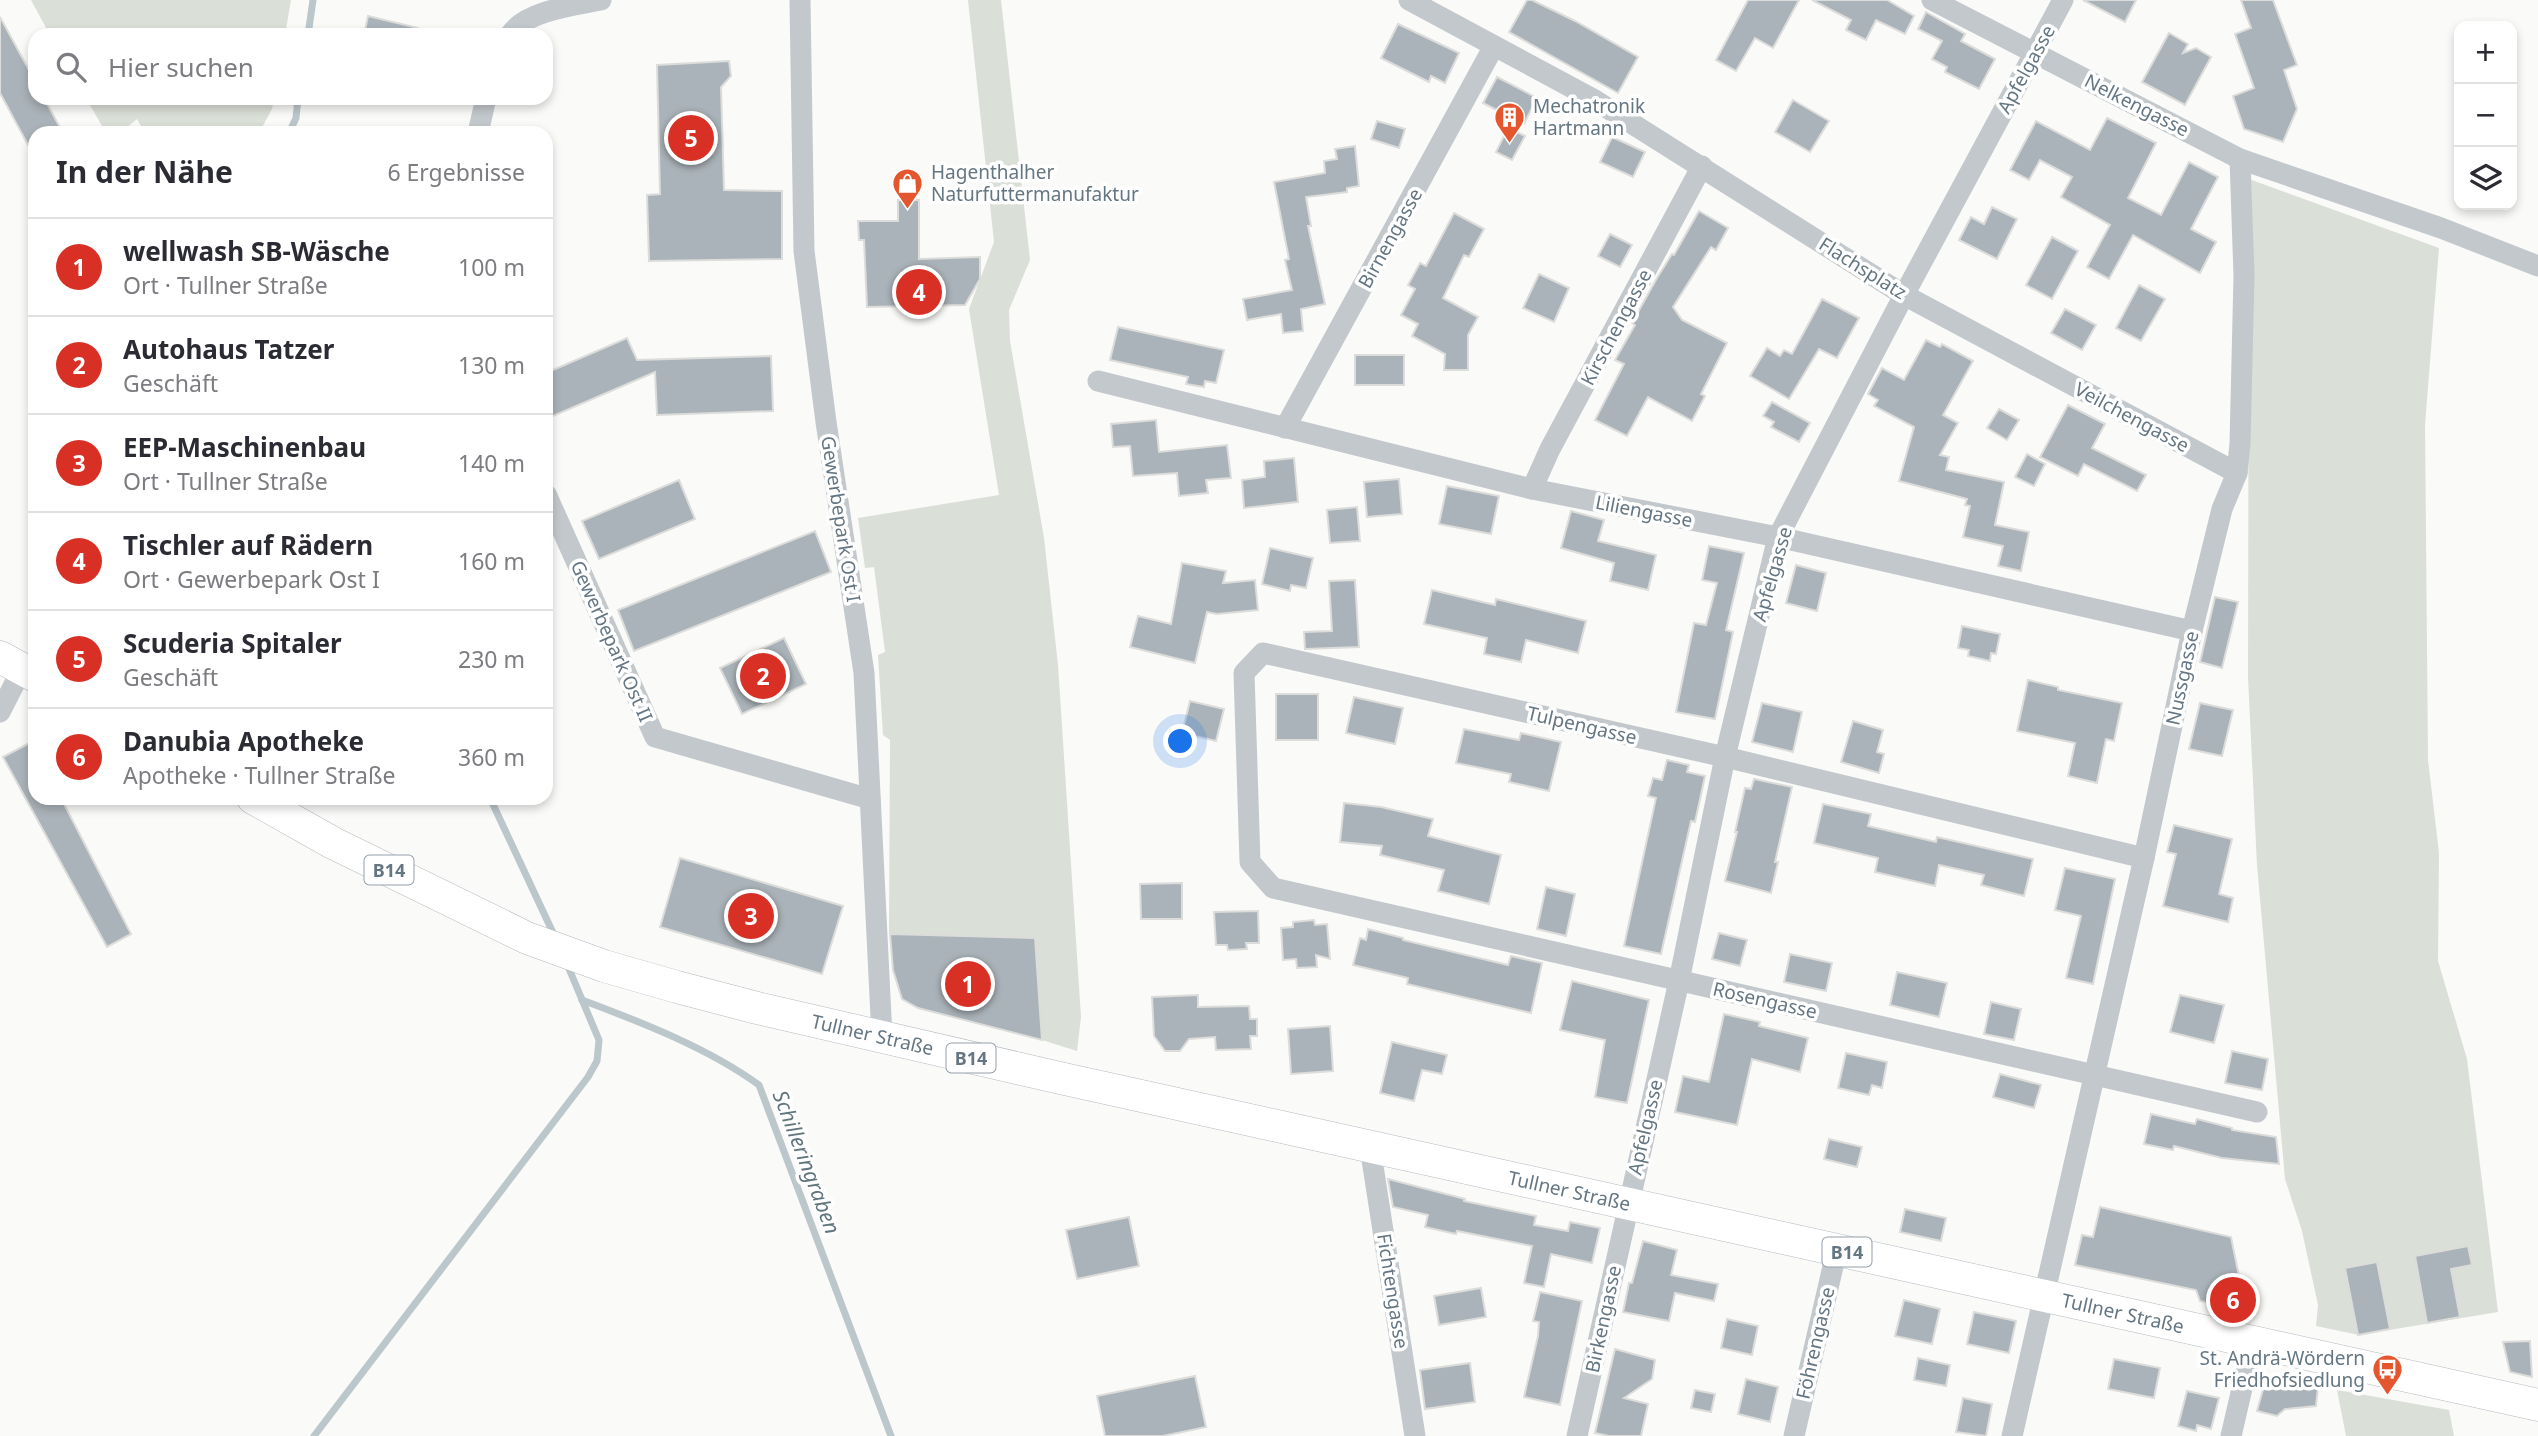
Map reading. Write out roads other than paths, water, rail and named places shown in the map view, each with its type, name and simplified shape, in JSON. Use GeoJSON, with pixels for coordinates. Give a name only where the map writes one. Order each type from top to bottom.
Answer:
{"type":"FeatureCollection","features":[{"type":"Feature","properties":{"kind":"main road","name":"Tullner Straße"},"geometry":{"type":"LineString","coordinates":[[265,805],[333,843],[527,938],[604,966],[757,1008],[1370,1147],[2538,1405]]}},
{"type":"Feature","properties":{"kind":"street"},"geometry":{"type":"LineString","coordinates":[[514,28],[556,8],[601,0]]}},
{"type":"Feature","properties":{"kind":"street","name":"Gewerbepark Ost I"},"geometry":{"type":"LineString","coordinates":[[800,0],[804,251],[826,422],[864,673],[882,1037]]}},
{"type":"Feature","properties":{"kind":"street"},"geometry":{"type":"LineString","coordinates":[[1409,0],[1593,99],[1702,166]]}},
{"type":"Feature","properties":{"kind":"street","name":"Nelkengasse"},"geometry":{"type":"LineString","coordinates":[[1932,0],[2240,159],[2441,228],[2538,266]]}},
{"type":"Feature","properties":{"kind":"street","name":"Apfelgasse"},"geometry":{"type":"LineString","coordinates":[[1628,1203],[1679,981],[1725,757],[1778,537],[1904,295],[2063,0]]}},
{"type":"Feature","properties":{"kind":"street","name":"Birnengasse"},"geometry":{"type":"LineString","coordinates":[[1285,428],[1494,46]]}},
{"type":"Feature","properties":{"kind":"street"},"geometry":{"type":"LineString","coordinates":[[480,126],[484,105]]}},
{"type":"Feature","properties":{"kind":"street","name":"Nussgasse"},"geometry":{"type":"LineString","coordinates":[[2012,1436],[2144,858],[2192,631],[2222,509],[2237,473],[2244,276],[2240,159]]}},
{"type":"Feature","properties":{"kind":"street","name":"Flachsplatz"},"geometry":{"type":"LineString","coordinates":[[1702,166],[1904,295],[2028,361]]}},
{"type":"Feature","properties":{"kind":"street","name":"Kirschengasse"},"geometry":{"type":"LineString","coordinates":[[1532,489],[1550,449],[1702,166]]}},
{"type":"Feature","properties":{"kind":"street","name":"Veilchengasse"},"geometry":{"type":"LineString","coordinates":[[2028,361],[2237,473]]}},
{"type":"Feature","properties":{"kind":"street","name":"Liliengasse"},"geometry":{"type":"LineString","coordinates":[[1098,381],[1532,489],[1778,537],[2192,631]]}},
{"type":"Feature","properties":{"kind":"street","name":"Gewerbepark Ost II"},"geometry":{"type":"LineString","coordinates":[[553,510],[654,737],[870,799]]}},
{"type":"Feature","properties":{"kind":"street","name":"Tulpengasse"},"geometry":{"type":"LineString","coordinates":[[1273,888],[1250,862],[1244,673],[1263,653],[1725,757],[2144,858]]}},
{"type":"Feature","properties":{"kind":"street"},"geometry":{"type":"LineString","coordinates":[[0,712],[19,667]]}},
{"type":"Feature","properties":{"kind":"street","name":"Rosengasse"},"geometry":{"type":"LineString","coordinates":[[1273,888],[2257,1112]]}},
{"type":"Feature","properties":{"kind":"street","name":"Fichtengasse"},"geometry":{"type":"LineString","coordinates":[[1370,1147],[1415,1436]]}},
{"type":"Feature","properties":{"kind":"street","name":"Birkengasse"},"geometry":{"type":"LineString","coordinates":[[1577,1436],[1628,1203]]}},
{"type":"Feature","properties":{"kind":"street","name":"Föhrengasse"},"geometry":{"type":"LineString","coordinates":[[1794,1436],[1837,1250]]}},
{"type":"Feature","properties":{"kind":"street"},"geometry":{"type":"LineString","coordinates":[[2231,1436],[2253,1341]]}},
{"type":"Feature","properties":{"kind":"waterway"},"geometry":{"type":"LineString","coordinates":[[309,28],[313,0]]}},
{"type":"Feature","properties":{"kind":"waterway"},"geometry":{"type":"LineString","coordinates":[[292,126],[297,105]]}},
{"type":"Feature","properties":{"kind":"waterway"},"geometry":{"type":"LineString","coordinates":[[493,805],[555,937]]}},
{"type":"Feature","properties":{"kind":"waterway"},"geometry":{"type":"LineString","coordinates":[[314,1436],[588,1077],[597,1061],[599,1040],[567,964]]}},
{"type":"Feature","properties":{"kind":"waterway","name":"Schilleringraben"},"geometry":{"type":"LineString","coordinates":[[582,1000],[696,1048],[759,1085],[891,1436]]}},
{"type":"Feature","properties":{"kind":"place","name":"Scuderia Spitaler"},"geometry":{"type":"Point","coordinates":[691,138]}},
{"type":"Feature","properties":{"kind":"place","name":"Mechatronik Hartmann"},"geometry":{"type":"Point","coordinates":[1510,144]}},
{"type":"Feature","properties":{"kind":"place","name":"Hagenthalher Naturfuttermanufaktur"},"geometry":{"type":"Point","coordinates":[908,210]}},
{"type":"Feature","properties":{"kind":"place","name":"Tischler auf Rädern"},"geometry":{"type":"Point","coordinates":[919,292]}},
{"type":"Feature","properties":{"kind":"place","name":"Autohaus Tatzer"},"geometry":{"type":"Point","coordinates":[763,676]}},
{"type":"Feature","properties":{"kind":"place","name":"EEP-Maschinenbau"},"geometry":{"type":"Point","coordinates":[751,916]}},
{"type":"Feature","properties":{"kind":"place","name":"wellwash SB-Wäsche"},"geometry":{"type":"Point","coordinates":[968,984]}},
{"type":"Feature","properties":{"kind":"place","name":"Danubia Apotheke"},"geometry":{"type":"Point","coordinates":[2233,1300]}},
{"type":"Feature","properties":{"kind":"place","name":"St. Andrä-Wördern Friedhofsiedlung"},"geometry":{"type":"Point","coordinates":[2388,1396]}}]}
